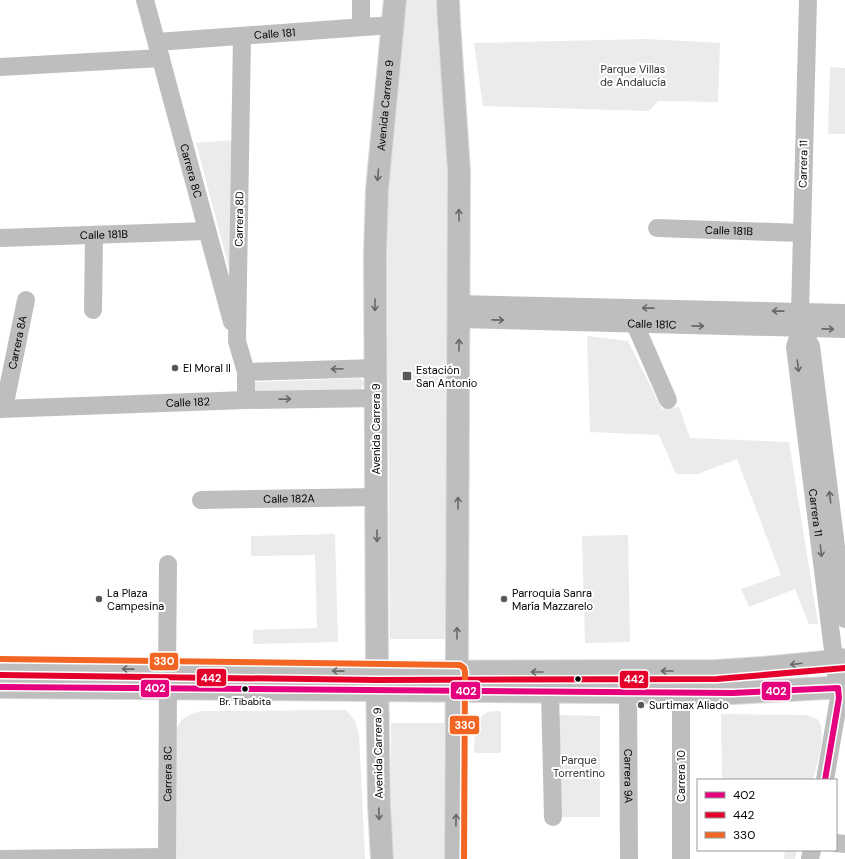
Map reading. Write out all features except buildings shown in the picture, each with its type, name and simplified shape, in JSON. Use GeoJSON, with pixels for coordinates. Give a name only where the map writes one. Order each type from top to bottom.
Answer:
{"type":"FeatureCollection","features":[{"type":"Feature","properties":{"kind":"main road","name":"Avenida Carrera 9"},"geometry":{"type":"LineString","coordinates":[[382,859],[379,804],[377,681],[375,255],[377,190],[395,0]]}},
{"type":"Feature","properties":{"kind":"main road"},"geometry":{"type":"LineString","coordinates":[[448,0],[459,171],[456,859]]}},
{"type":"Feature","properties":{"kind":"main road"},"geometry":{"type":"LineString","coordinates":[[0,667],[167,680]]}},
{"type":"Feature","properties":{"kind":"main road"},"geometry":{"type":"LineString","coordinates":[[0,687],[167,680],[457,682],[762,668],[841,680]]}},
{"type":"Feature","properties":{"kind":"main road"},"geometry":{"type":"LineString","coordinates":[[457,682],[550,692],[758,693],[841,680]]}},
{"type":"Feature","properties":{"kind":"street","name":"Carrera 8C"},"geometry":{"type":"LineString","coordinates":[[145,0],[237,341]]}},
{"type":"Feature","properties":{"kind":"street"},"geometry":{"type":"LineString","coordinates":[[362,0],[362,27]]}},
{"type":"Feature","properties":{"kind":"street","name":"Carrera 11"},"geometry":{"type":"LineString","coordinates":[[808,0],[800,320],[795,347],[841,680],[837,752],[824,779]]}},
{"type":"Feature","properties":{"kind":"street","name":"Calle 181"},"geometry":{"type":"LineString","coordinates":[[0,67],[159,50],[242,36],[392,25]]}},
{"type":"Feature","properties":{"kind":"street","name":"Carrera 8D"},"geometry":{"type":"LineString","coordinates":[[242,36],[237,341],[246,372],[246,400]]}},
{"type":"Feature","properties":{"kind":"street","name":"Calle 181B"},"geometry":{"type":"LineString","coordinates":[[657,228],[802,232]]}},
{"type":"Feature","properties":{"kind":"street","name":"Calle 181B"},"geometry":{"type":"LineString","coordinates":[[0,238],[207,231]]}},
{"type":"Feature","properties":{"kind":"street"},"geometry":{"type":"LineString","coordinates":[[93,310],[94,236]]}},
{"type":"Feature","properties":{"kind":"street","name":"Carrera 8A"},"geometry":{"type":"LineString","coordinates":[[2,409],[26,300]]}},
{"type":"Feature","properties":{"kind":"street","name":"Calle 181C"},"geometry":{"type":"LineString","coordinates":[[459,312],[800,320],[845,329]]}},
{"type":"Feature","properties":{"kind":"street","name":"Calle 181C"},"geometry":{"type":"LineString","coordinates":[[800,320],[845,313]]}},
{"type":"Feature","properties":{"kind":"street"},"geometry":{"type":"LineString","coordinates":[[631,316],[668,400]]}},
{"type":"Feature","properties":{"kind":"street","name":"Carrera 11"},"geometry":{"type":"LineString","coordinates":[[800,320],[811,346],[845,619]]}},
{"type":"Feature","properties":{"kind":"street"},"geometry":{"type":"LineString","coordinates":[[246,372],[376,368]]}},
{"type":"Feature","properties":{"kind":"street","name":"Calle 182"},"geometry":{"type":"LineString","coordinates":[[2,409],[246,400],[376,398]]}},
{"type":"Feature","properties":{"kind":"street","name":"Calle 182A"},"geometry":{"type":"LineString","coordinates":[[201,500],[377,497]]}},
{"type":"Feature","properties":{"kind":"street","name":"Carrera 8C"},"geometry":{"type":"LineString","coordinates":[[167,858],[168,564]]}},
{"type":"Feature","properties":{"kind":"street"},"geometry":{"type":"LineString","coordinates":[[550,692],[553,817]]}},
{"type":"Feature","properties":{"kind":"street","name":"Carrera 9A"},"geometry":{"type":"LineString","coordinates":[[628,692],[630,859]]}},
{"type":"Feature","properties":{"kind":"street","name":"Carrera 10"},"geometry":{"type":"LineString","coordinates":[[681,692],[681,859]]}},
{"type":"Feature","properties":{"kind":"street"},"geometry":{"type":"LineString","coordinates":[[0,859],[167,858]]}},
{"type":"Feature","properties":{"kind":"green space"},"geometry":{"type":"Polygon","coordinates":[[[405,0],[437,0],[437,30],[447,139],[450,201],[449,639],[390,639],[387,201],[405,0]]]}},
{"type":"Feature","properties":{"kind":"green space","name":"Parque Villas de Andalucía"},"geometry":{"type":"Polygon","coordinates":[[[646,39],[720,43],[718,102],[658,101],[649,111],[483,106],[474,43],[646,39]]]}},
{"type":"Feature","properties":{"kind":"green space"},"geometry":{"type":"Polygon","coordinates":[[[830,67],[845,68],[845,134],[828,134],[830,67]]]}},
{"type":"Feature","properties":{"kind":"green space"},"geometry":{"type":"Polygon","coordinates":[[[233,140],[235,291],[196,143],[233,140]]]}},
{"type":"Feature","properties":{"kind":"green space"},"geometry":{"type":"Polygon","coordinates":[[[587,336],[628,341],[662,409],[679,407],[690,438],[789,442],[818,624],[809,624],[795,589],[749,607],[741,589],[781,575],[737,459],[698,474],[676,474],[659,435],[590,432],[587,336]]]}},
{"type":"Feature","properties":{"kind":"green space"},"geometry":{"type":"Polygon","coordinates":[[[360,378],[364,383],[361,389],[257,393],[254,391],[253,384],[257,382],[360,378]]]}},
{"type":"Feature","properties":{"kind":"green space"},"geometry":{"type":"Polygon","coordinates":[[[335,534],[338,642],[253,644],[253,630],[317,628],[315,555],[251,556],[251,536],[335,534]]]}},
{"type":"Feature","properties":{"kind":"green space"},"geometry":{"type":"Polygon","coordinates":[[[628,535],[630,642],[585,643],[582,536],[628,535]]]}},
{"type":"Feature","properties":{"kind":"green space"},"geometry":{"type":"Polygon","coordinates":[[[346,710],[355,721],[359,734],[365,859],[175,859],[175,736],[181,721],[184,718],[203,711],[346,710]]]}},
{"type":"Feature","properties":{"kind":"green space"},"geometry":{"type":"Polygon","coordinates":[[[501,711],[501,753],[474,753],[477,724],[480,719],[488,712],[501,711]]]}},
{"type":"Feature","properties":{"kind":"green space"},"geometry":{"type":"Polygon","coordinates":[[[721,714],[805,715],[817,719],[820,724],[822,731],[821,748],[813,779],[722,779],[721,714]]]}},
{"type":"Feature","properties":{"kind":"green space","name":"Parque Torrentino"},"geometry":{"type":"Polygon","coordinates":[[[558,715],[600,716],[600,817],[557,817],[558,715]]]}},
{"type":"Feature","properties":{"kind":"green space"},"geometry":{"type":"Polygon","coordinates":[[[391,723],[444,723],[444,859],[393,859],[391,808],[391,723]]]}},
{"type":"Feature","properties":{"kind":"green space"},"geometry":{"type":"Polygon","coordinates":[[[785,851],[797,851],[795,859],[784,859],[785,851]]]}},
{"type":"Feature","properties":{"kind":"transit line","name":"330"},"geometry":{"type":"LineString","coordinates":[[0,659],[460,665],[464,668],[465,672],[464,859]]}},
{"type":"Feature","properties":{"kind":"transit line","name":"442"},"geometry":{"type":"LineString","coordinates":[[0,675],[377,680],[717,679],[845,668]]}},
{"type":"Feature","properties":{"kind":"transit line","name":"402"},"geometry":{"type":"LineString","coordinates":[[0,687],[733,693],[838,688],[839,698],[825,779]]}},
{"type":"Feature","properties":{"kind":"place","name":"El Moral II"},"geometry":{"type":"Point","coordinates":[175,368]}},
{"type":"Feature","properties":{"kind":"place","name":"Estación San Antonio"},"geometry":{"type":"Point","coordinates":[407,376]}},
{"type":"Feature","properties":{"kind":"place","name":"La Plaza Campesina"},"geometry":{"type":"Point","coordinates":[99,599]}},
{"type":"Feature","properties":{"kind":"place","name":"Parroquia Sanra María Mazzarelo"},"geometry":{"type":"Point","coordinates":[504,599]}},
{"type":"Feature","properties":{"kind":"place","name":"Br. Tibabita"},"geometry":{"type":"Point","coordinates":[245,689]}},
{"type":"Feature","properties":{"kind":"place","name":"Surtimax Aliado"},"geometry":{"type":"Point","coordinates":[641,705]}}]}
